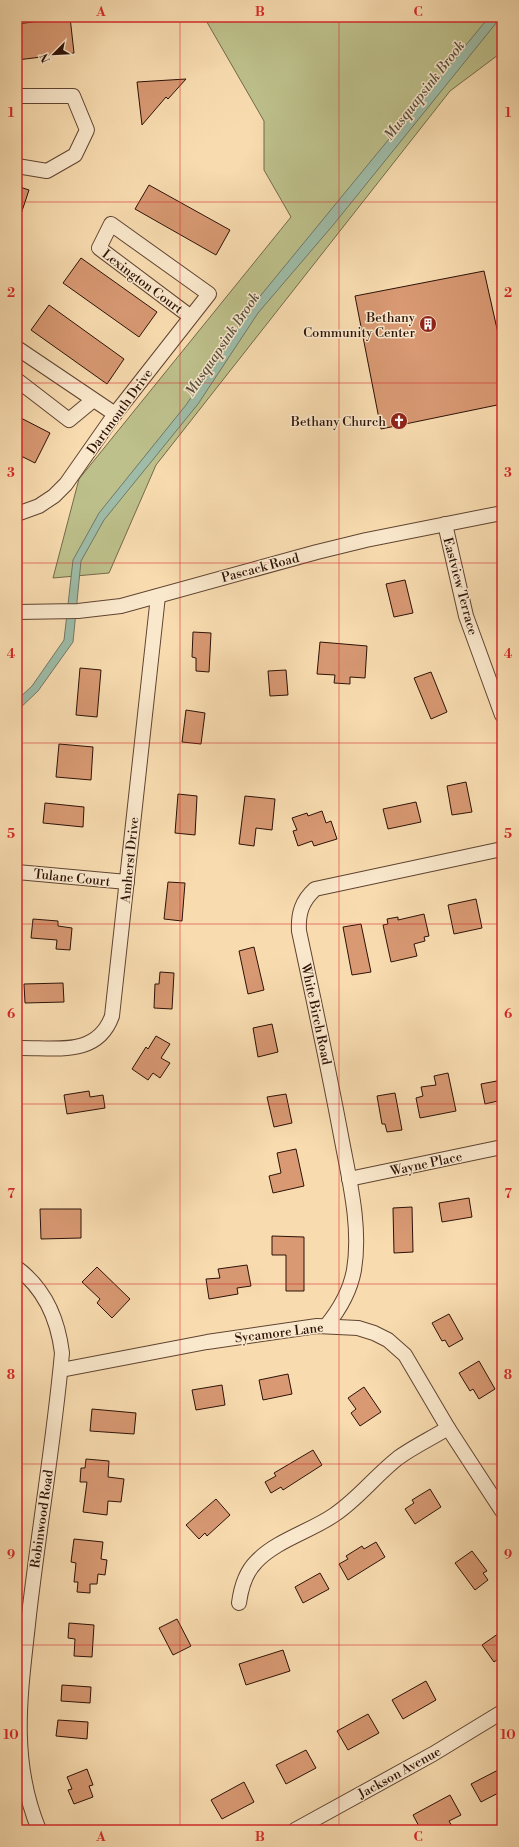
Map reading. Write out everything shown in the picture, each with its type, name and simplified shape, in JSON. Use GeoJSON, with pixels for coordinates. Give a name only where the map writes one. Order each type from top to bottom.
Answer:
{"type":"FeatureCollection","features":[{"type":"Feature","properties":{"kind":"street"},"geometry":{"type":"LineString","coordinates":[[17,96],[73,96],[87,130],[75,155],[47,172],[17,166]]}},
{"type":"Feature","properties":{"kind":"street","name":"Lexington Court"},"geometry":{"type":"LineString","coordinates":[[191,317],[99,248],[111,224],[209,294]]}},
{"type":"Feature","properties":{"kind":"street","name":"Dartmouth Drive"},"geometry":{"type":"LineString","coordinates":[[17,514],[39,506],[54,496],[66,484],[114,414],[209,294]]}},
{"type":"Feature","properties":{"kind":"street"},"geometry":{"type":"LineString","coordinates":[[17,348],[114,414]]}},
{"type":"Feature","properties":{"kind":"street"},"geometry":{"type":"LineString","coordinates":[[17,380],[69,420],[92,401]]}},
{"type":"Feature","properties":{"kind":"street","name":"Pascack Road"},"geometry":{"type":"LineString","coordinates":[[17,612],[57,612],[121,606],[303,555],[366,540],[502,513]]}},
{"type":"Feature","properties":{"kind":"street","name":"Eastview Terrace"},"geometry":{"type":"LineString","coordinates":[[445,524],[466,616],[502,715]]}},
{"type":"Feature","properties":{"kind":"street","name":"Amherst Drive"},"geometry":{"type":"LineString","coordinates":[[17,1048],[79,1047],[91,1043],[101,1036],[108,1026],[112,1016],[158,596]]}},
{"type":"Feature","properties":{"kind":"street","name":"White Birch Road"},"geometry":{"type":"LineString","coordinates":[[326,1326],[344,1301],[350,1285],[354,1268],[355,1224],[349,1179],[298,920],[301,909],[307,898],[315,889],[502,849]]}},
{"type":"Feature","properties":{"kind":"street","name":"Tulane Court"},"geometry":{"type":"LineString","coordinates":[[17,872],[127,882]]}},
{"type":"Feature","properties":{"kind":"street","name":"Wayne Place"},"geometry":{"type":"LineString","coordinates":[[349,1179],[502,1147]]}},
{"type":"Feature","properties":{"kind":"street","name":"Robinwood Road"},"geometry":{"type":"LineString","coordinates":[[17,1268],[34,1283],[44,1297],[54,1315],[62,1347],[61,1370],[35,1565],[19,1714],[20,1759],[25,1787],[39,1830]]}},
{"type":"Feature","properties":{"kind":"street","name":"Sycamore Lane"},"geometry":{"type":"LineString","coordinates":[[61,1370],[207,1342],[317,1326],[358,1328],[374,1333],[388,1340],[402,1352],[448,1428],[502,1511]]}},
{"type":"Feature","properties":{"kind":"street"},"geometry":{"type":"LineString","coordinates":[[239,1603],[241,1589],[246,1575],[255,1562],[264,1555],[334,1515],[351,1502],[399,1458],[448,1428]]}},
{"type":"Feature","properties":{"kind":"street","name":"Jackson Avenue"},"geometry":{"type":"LineString","coordinates":[[296,1830],[433,1754],[502,1712]]}},
{"type":"Feature","properties":{"kind":"green space"},"geometry":{"type":"Polygon","coordinates":[[[204,17],[502,17],[502,52],[450,91],[156,465],[109,573],[53,578],[79,479],[291,217],[264,170],[264,121],[204,17]]]}},
{"type":"Feature","properties":{"kind":"shaded area"},"geometry":{"type":"Polygon","coordinates":[[[489,17],[501,17],[334,224],[258,313],[198,404],[104,520],[81,561],[73,642],[38,691],[17,711],[17,700],[32,686],[64,640],[73,560],[99,513],[186,405],[252,306],[489,17]]]}},
{"type":"Feature","properties":{"kind":"building"},"geometry":{"type":"Polygon","coordinates":[[[70,17],[74,53],[17,60],[17,24],[70,17]]]}},
{"type":"Feature","properties":{"kind":"building"},"geometry":{"type":"Polygon","coordinates":[[[186,79],[168,99],[166,97],[142,125],[137,82],[186,79]]]}},
{"type":"Feature","properties":{"kind":"building"},"geometry":{"type":"Polygon","coordinates":[[[149,185],[230,230],[216,255],[135,209],[149,185]]]}},
{"type":"Feature","properties":{"kind":"building"},"geometry":{"type":"Polygon","coordinates":[[[17,186],[29,190],[19,220],[17,220],[17,186]]]}},
{"type":"Feature","properties":{"kind":"building"},"geometry":{"type":"Polygon","coordinates":[[[81,258],[157,312],[139,337],[63,283],[81,258]]]}},
{"type":"Feature","properties":{"kind":"building","name":"Bethany Community Center"},"geometry":{"type":"Polygon","coordinates":[[[484,271],[502,351],[502,404],[381,429],[355,296],[484,271]]]}},
{"type":"Feature","properties":{"kind":"building"},"geometry":{"type":"Polygon","coordinates":[[[49,305],[124,359],[107,384],[31,330],[49,305]]]}},
{"type":"Feature","properties":{"kind":"building"},"geometry":{"type":"Polygon","coordinates":[[[17,416],[50,433],[35,463],[17,454],[17,416]]]}},
{"type":"Feature","properties":{"kind":"building"},"geometry":{"type":"Polygon","coordinates":[[[405,580],[413,613],[394,617],[386,584],[405,580]]]}},
{"type":"Feature","properties":{"kind":"building"},"geometry":{"type":"Polygon","coordinates":[[[193,632],[211,633],[209,672],[196,671],[196,658],[192,657],[193,632]]]}},
{"type":"Feature","properties":{"kind":"building"},"geometry":{"type":"Polygon","coordinates":[[[320,642],[367,646],[365,678],[350,677],[350,684],[334,683],[335,675],[317,674],[320,642]]]}},
{"type":"Feature","properties":{"kind":"building"},"geometry":{"type":"Polygon","coordinates":[[[80,668],[101,670],[97,717],[76,715],[80,668]]]}},
{"type":"Feature","properties":{"kind":"building"},"geometry":{"type":"Polygon","coordinates":[[[286,670],[288,695],[270,696],[268,671],[286,670]]]}},
{"type":"Feature","properties":{"kind":"building"},"geometry":{"type":"Polygon","coordinates":[[[431,672],[447,712],[431,719],[414,678],[431,672]]]}},
{"type":"Feature","properties":{"kind":"building"},"geometry":{"type":"Polygon","coordinates":[[[186,710],[205,713],[201,744],[182,742],[186,710]]]}},
{"type":"Feature","properties":{"kind":"building"},"geometry":{"type":"Polygon","coordinates":[[[59,744],[93,747],[91,780],[56,777],[59,744]]]}},
{"type":"Feature","properties":{"kind":"building"},"geometry":{"type":"Polygon","coordinates":[[[466,782],[472,812],[452,815],[447,786],[466,782]]]}},
{"type":"Feature","properties":{"kind":"building"},"geometry":{"type":"Polygon","coordinates":[[[178,794],[197,796],[195,835],[175,833],[178,794]]]}},
{"type":"Feature","properties":{"kind":"building"},"geometry":{"type":"Polygon","coordinates":[[[245,796],[275,799],[272,830],[256,828],[254,846],[239,844],[245,796]]]}},
{"type":"Feature","properties":{"kind":"building"},"geometry":{"type":"Polygon","coordinates":[[[416,802],[421,822],[388,829],[383,809],[416,802]]]}},
{"type":"Feature","properties":{"kind":"building"},"geometry":{"type":"Polygon","coordinates":[[[45,803],[84,807],[83,827],[43,823],[45,803]]]}},
{"type":"Feature","properties":{"kind":"building"},"geometry":{"type":"Polygon","coordinates":[[[322,811],[326,823],[331,821],[337,839],[314,846],[312,841],[298,846],[293,831],[297,830],[292,818],[307,813],[308,816],[322,811]]]}},
{"type":"Feature","properties":{"kind":"building"},"geometry":{"type":"Polygon","coordinates":[[[168,882],[185,883],[182,921],[164,919],[168,882]]]}},
{"type":"Feature","properties":{"kind":"building"},"geometry":{"type":"Polygon","coordinates":[[[476,899],[482,928],[454,934],[448,905],[476,899]]]}},
{"type":"Feature","properties":{"kind":"building"},"geometry":{"type":"Polygon","coordinates":[[[424,914],[429,936],[424,937],[425,941],[414,944],[417,956],[391,962],[383,925],[388,924],[387,919],[398,917],[398,920],[424,914]]]}},
{"type":"Feature","properties":{"kind":"building"},"geometry":{"type":"Polygon","coordinates":[[[33,919],[58,921],[58,926],[72,928],[70,950],[56,949],[57,940],[31,938],[33,919]]]}},
{"type":"Feature","properties":{"kind":"building"},"geometry":{"type":"Polygon","coordinates":[[[361,924],[371,972],[352,975],[343,927],[361,924]]]}},
{"type":"Feature","properties":{"kind":"building"},"geometry":{"type":"Polygon","coordinates":[[[254,947],[264,990],[248,994],[239,951],[254,947]]]}},
{"type":"Feature","properties":{"kind":"building"},"geometry":{"type":"Polygon","coordinates":[[[160,972],[174,973],[172,1009],[154,1008],[155,984],[159,984],[160,972]]]}},
{"type":"Feature","properties":{"kind":"building"},"geometry":{"type":"Polygon","coordinates":[[[63,983],[64,1002],[25,1003],[24,984],[63,983]]]}},
{"type":"Feature","properties":{"kind":"building"},"geometry":{"type":"Polygon","coordinates":[[[272,1024],[278,1052],[258,1057],[253,1028],[272,1024]]]}},
{"type":"Feature","properties":{"kind":"building"},"geometry":{"type":"Polygon","coordinates":[[[156,1036],[170,1044],[161,1058],[170,1063],[160,1078],[153,1073],[148,1080],[132,1069],[146,1047],[148,1049],[156,1036]]]}},
{"type":"Feature","properties":{"kind":"building"},"geometry":{"type":"Polygon","coordinates":[[[448,1073],[456,1111],[420,1118],[416,1098],[423,1096],[421,1087],[436,1085],[434,1076],[448,1073]]]}},
{"type":"Feature","properties":{"kind":"building"},"geometry":{"type":"Polygon","coordinates":[[[502,1080],[502,1100],[485,1104],[481,1084],[502,1080]]]}},
{"type":"Feature","properties":{"kind":"building"},"geometry":{"type":"Polygon","coordinates":[[[89,1091],[90,1097],[103,1095],[105,1108],[67,1114],[64,1095],[89,1091]]]}},
{"type":"Feature","properties":{"kind":"building"},"geometry":{"type":"Polygon","coordinates":[[[395,1093],[402,1130],[387,1132],[385,1124],[382,1124],[377,1096],[395,1093]]]}},
{"type":"Feature","properties":{"kind":"building"},"geometry":{"type":"Polygon","coordinates":[[[286,1094],[292,1123],[274,1127],[267,1097],[286,1094]]]}},
{"type":"Feature","properties":{"kind":"building"},"geometry":{"type":"Polygon","coordinates":[[[296,1149],[304,1186],[273,1193],[269,1176],[281,1173],[277,1153],[296,1149]]]}},
{"type":"Feature","properties":{"kind":"building"},"geometry":{"type":"Polygon","coordinates":[[[469,1198],[472,1217],[442,1222],[439,1203],[469,1198]]]}},
{"type":"Feature","properties":{"kind":"building"},"geometry":{"type":"Polygon","coordinates":[[[412,1207],[413,1252],[394,1253],[393,1208],[412,1207]]]}},
{"type":"Feature","properties":{"kind":"building"},"geometry":{"type":"Polygon","coordinates":[[[40,1209],[81,1209],[81,1238],[41,1239],[40,1209]]]}},
{"type":"Feature","properties":{"kind":"building"},"geometry":{"type":"Polygon","coordinates":[[[272,1236],[304,1237],[304,1291],[286,1291],[286,1255],[272,1255],[272,1236]]]}},
{"type":"Feature","properties":{"kind":"building"},"geometry":{"type":"Polygon","coordinates":[[[247,1265],[251,1286],[237,1288],[238,1294],[209,1299],[206,1279],[220,1278],[218,1269],[247,1265]]]}},
{"type":"Feature","properties":{"kind":"building"},"geometry":{"type":"Polygon","coordinates":[[[97,1267],[130,1299],[112,1318],[97,1303],[100,1299],[82,1282],[97,1267]]]}},
{"type":"Feature","properties":{"kind":"building"},"geometry":{"type":"Polygon","coordinates":[[[449,1314],[463,1339],[449,1347],[445,1340],[442,1341],[432,1323],[449,1314]]]}},
{"type":"Feature","properties":{"kind":"building"},"geometry":{"type":"Polygon","coordinates":[[[479,1361],[495,1389],[479,1399],[473,1389],[470,1391],[459,1373],[479,1361]]]}},
{"type":"Feature","properties":{"kind":"building"},"geometry":{"type":"Polygon","coordinates":[[[288,1374],[292,1394],[263,1400],[259,1380],[288,1374]]]}},
{"type":"Feature","properties":{"kind":"building"},"geometry":{"type":"Polygon","coordinates":[[[222,1385],[225,1405],[196,1410],[192,1390],[222,1385]]]}},
{"type":"Feature","properties":{"kind":"building"},"geometry":{"type":"Polygon","coordinates":[[[364,1387],[381,1412],[360,1426],[351,1413],[356,1409],[348,1398],[364,1387]]]}},
{"type":"Feature","properties":{"kind":"building"},"geometry":{"type":"Polygon","coordinates":[[[92,1409],[136,1413],[134,1434],[90,1431],[92,1409]]]}},
{"type":"Feature","properties":{"kind":"building"},"geometry":{"type":"Polygon","coordinates":[[[313,1450],[322,1465],[283,1490],[281,1487],[271,1493],[265,1482],[276,1476],[274,1473],[313,1450]]]}},
{"type":"Feature","properties":{"kind":"building"},"geometry":{"type":"Polygon","coordinates":[[[86,1459],[109,1461],[108,1477],[124,1479],[121,1502],[108,1501],[107,1515],[83,1512],[87,1482],[80,1482],[81,1468],[85,1468],[86,1459]]]}},
{"type":"Feature","properties":{"kind":"building"},"geometry":{"type":"Polygon","coordinates":[[[430,1489],[441,1507],[415,1524],[405,1509],[414,1503],[412,1500],[430,1489]]]}},
{"type":"Feature","properties":{"kind":"building"},"geometry":{"type":"Polygon","coordinates":[[[216,1499],[230,1515],[207,1536],[205,1533],[199,1539],[186,1525],[216,1499]]]}},
{"type":"Feature","properties":{"kind":"building"},"geometry":{"type":"Polygon","coordinates":[[[74,1539],[103,1542],[101,1559],[107,1560],[105,1575],[98,1574],[97,1584],[90,1584],[90,1593],[77,1592],[78,1582],[74,1582],[76,1563],[71,1562],[74,1539]]]}},
{"type":"Feature","properties":{"kind":"building"},"geometry":{"type":"Polygon","coordinates":[[[376,1542],[385,1557],[348,1580],[339,1564],[348,1559],[346,1556],[362,1546],[364,1549],[376,1542]]]}},
{"type":"Feature","properties":{"kind":"building"},"geometry":{"type":"Polygon","coordinates":[[[472,1551],[487,1571],[483,1573],[488,1580],[475,1590],[455,1563],[472,1551]]]}},
{"type":"Feature","properties":{"kind":"building"},"geometry":{"type":"Polygon","coordinates":[[[320,1573],[329,1589],[303,1603],[295,1587],[320,1573]]]}},
{"type":"Feature","properties":{"kind":"building"},"geometry":{"type":"Polygon","coordinates":[[[177,1619],[191,1646],[173,1655],[159,1628],[177,1619]]]}},
{"type":"Feature","properties":{"kind":"building"},"geometry":{"type":"Polygon","coordinates":[[[69,1623],[94,1625],[92,1657],[74,1656],[75,1639],[68,1638],[69,1623]]]}},
{"type":"Feature","properties":{"kind":"building"},"geometry":{"type":"Polygon","coordinates":[[[502,1631],[502,1656],[494,1662],[482,1645],[502,1631]]]}},
{"type":"Feature","properties":{"kind":"building"},"geometry":{"type":"Polygon","coordinates":[[[283,1650],[290,1671],[246,1685],[239,1664],[283,1650]]]}},
{"type":"Feature","properties":{"kind":"building"},"geometry":{"type":"Polygon","coordinates":[[[426,1681],[436,1700],[403,1719],[392,1700],[426,1681]]]}},
{"type":"Feature","properties":{"kind":"building"},"geometry":{"type":"Polygon","coordinates":[[[62,1685],[91,1687],[90,1703],[61,1701],[62,1685]]]}},
{"type":"Feature","properties":{"kind":"building"},"geometry":{"type":"Polygon","coordinates":[[[368,1714],[379,1733],[348,1750],[337,1731],[368,1714]]]}},
{"type":"Feature","properties":{"kind":"building"},"geometry":{"type":"Polygon","coordinates":[[[58,1720],[88,1722],[87,1739],[56,1736],[58,1720]]]}},
{"type":"Feature","properties":{"kind":"building"},"geometry":{"type":"Polygon","coordinates":[[[306,1750],[316,1768],[286,1784],[276,1765],[306,1750]]]}},
{"type":"Feature","properties":{"kind":"building"},"geometry":{"type":"Polygon","coordinates":[[[502,1768],[502,1791],[481,1802],[471,1784],[502,1768]]]}},
{"type":"Feature","properties":{"kind":"building"},"geometry":{"type":"Polygon","coordinates":[[[87,1769],[93,1785],[89,1786],[93,1797],[74,1804],[68,1790],[72,1789],[67,1777],[87,1769]]]}},
{"type":"Feature","properties":{"kind":"building"},"geometry":{"type":"Polygon","coordinates":[[[244,1782],[254,1802],[222,1819],[211,1800],[244,1782]]]}},
{"type":"Feature","properties":{"kind":"building"},"geometry":{"type":"Polygon","coordinates":[[[450,1795],[461,1815],[449,1821],[454,1830],[421,1830],[413,1815],[450,1795]]]}},
{"type":"Feature","properties":{"kind":"place","name":"Bethany Community Center"},"geometry":{"type":"Point","coordinates":[428,324]}},
{"type":"Feature","properties":{"kind":"place","name":"Bethany Church"},"geometry":{"type":"Point","coordinates":[399,421]}},
{"type":"Feature","properties":{"kind":"water label","name":"Musquapsink Brook"},"geometry":{"type":"Point","coordinates":[424,90]}},
{"type":"Feature","properties":{"kind":"water label","name":"Musquapsink Brook"},"geometry":{"type":"Point","coordinates":[222,344]}}]}
